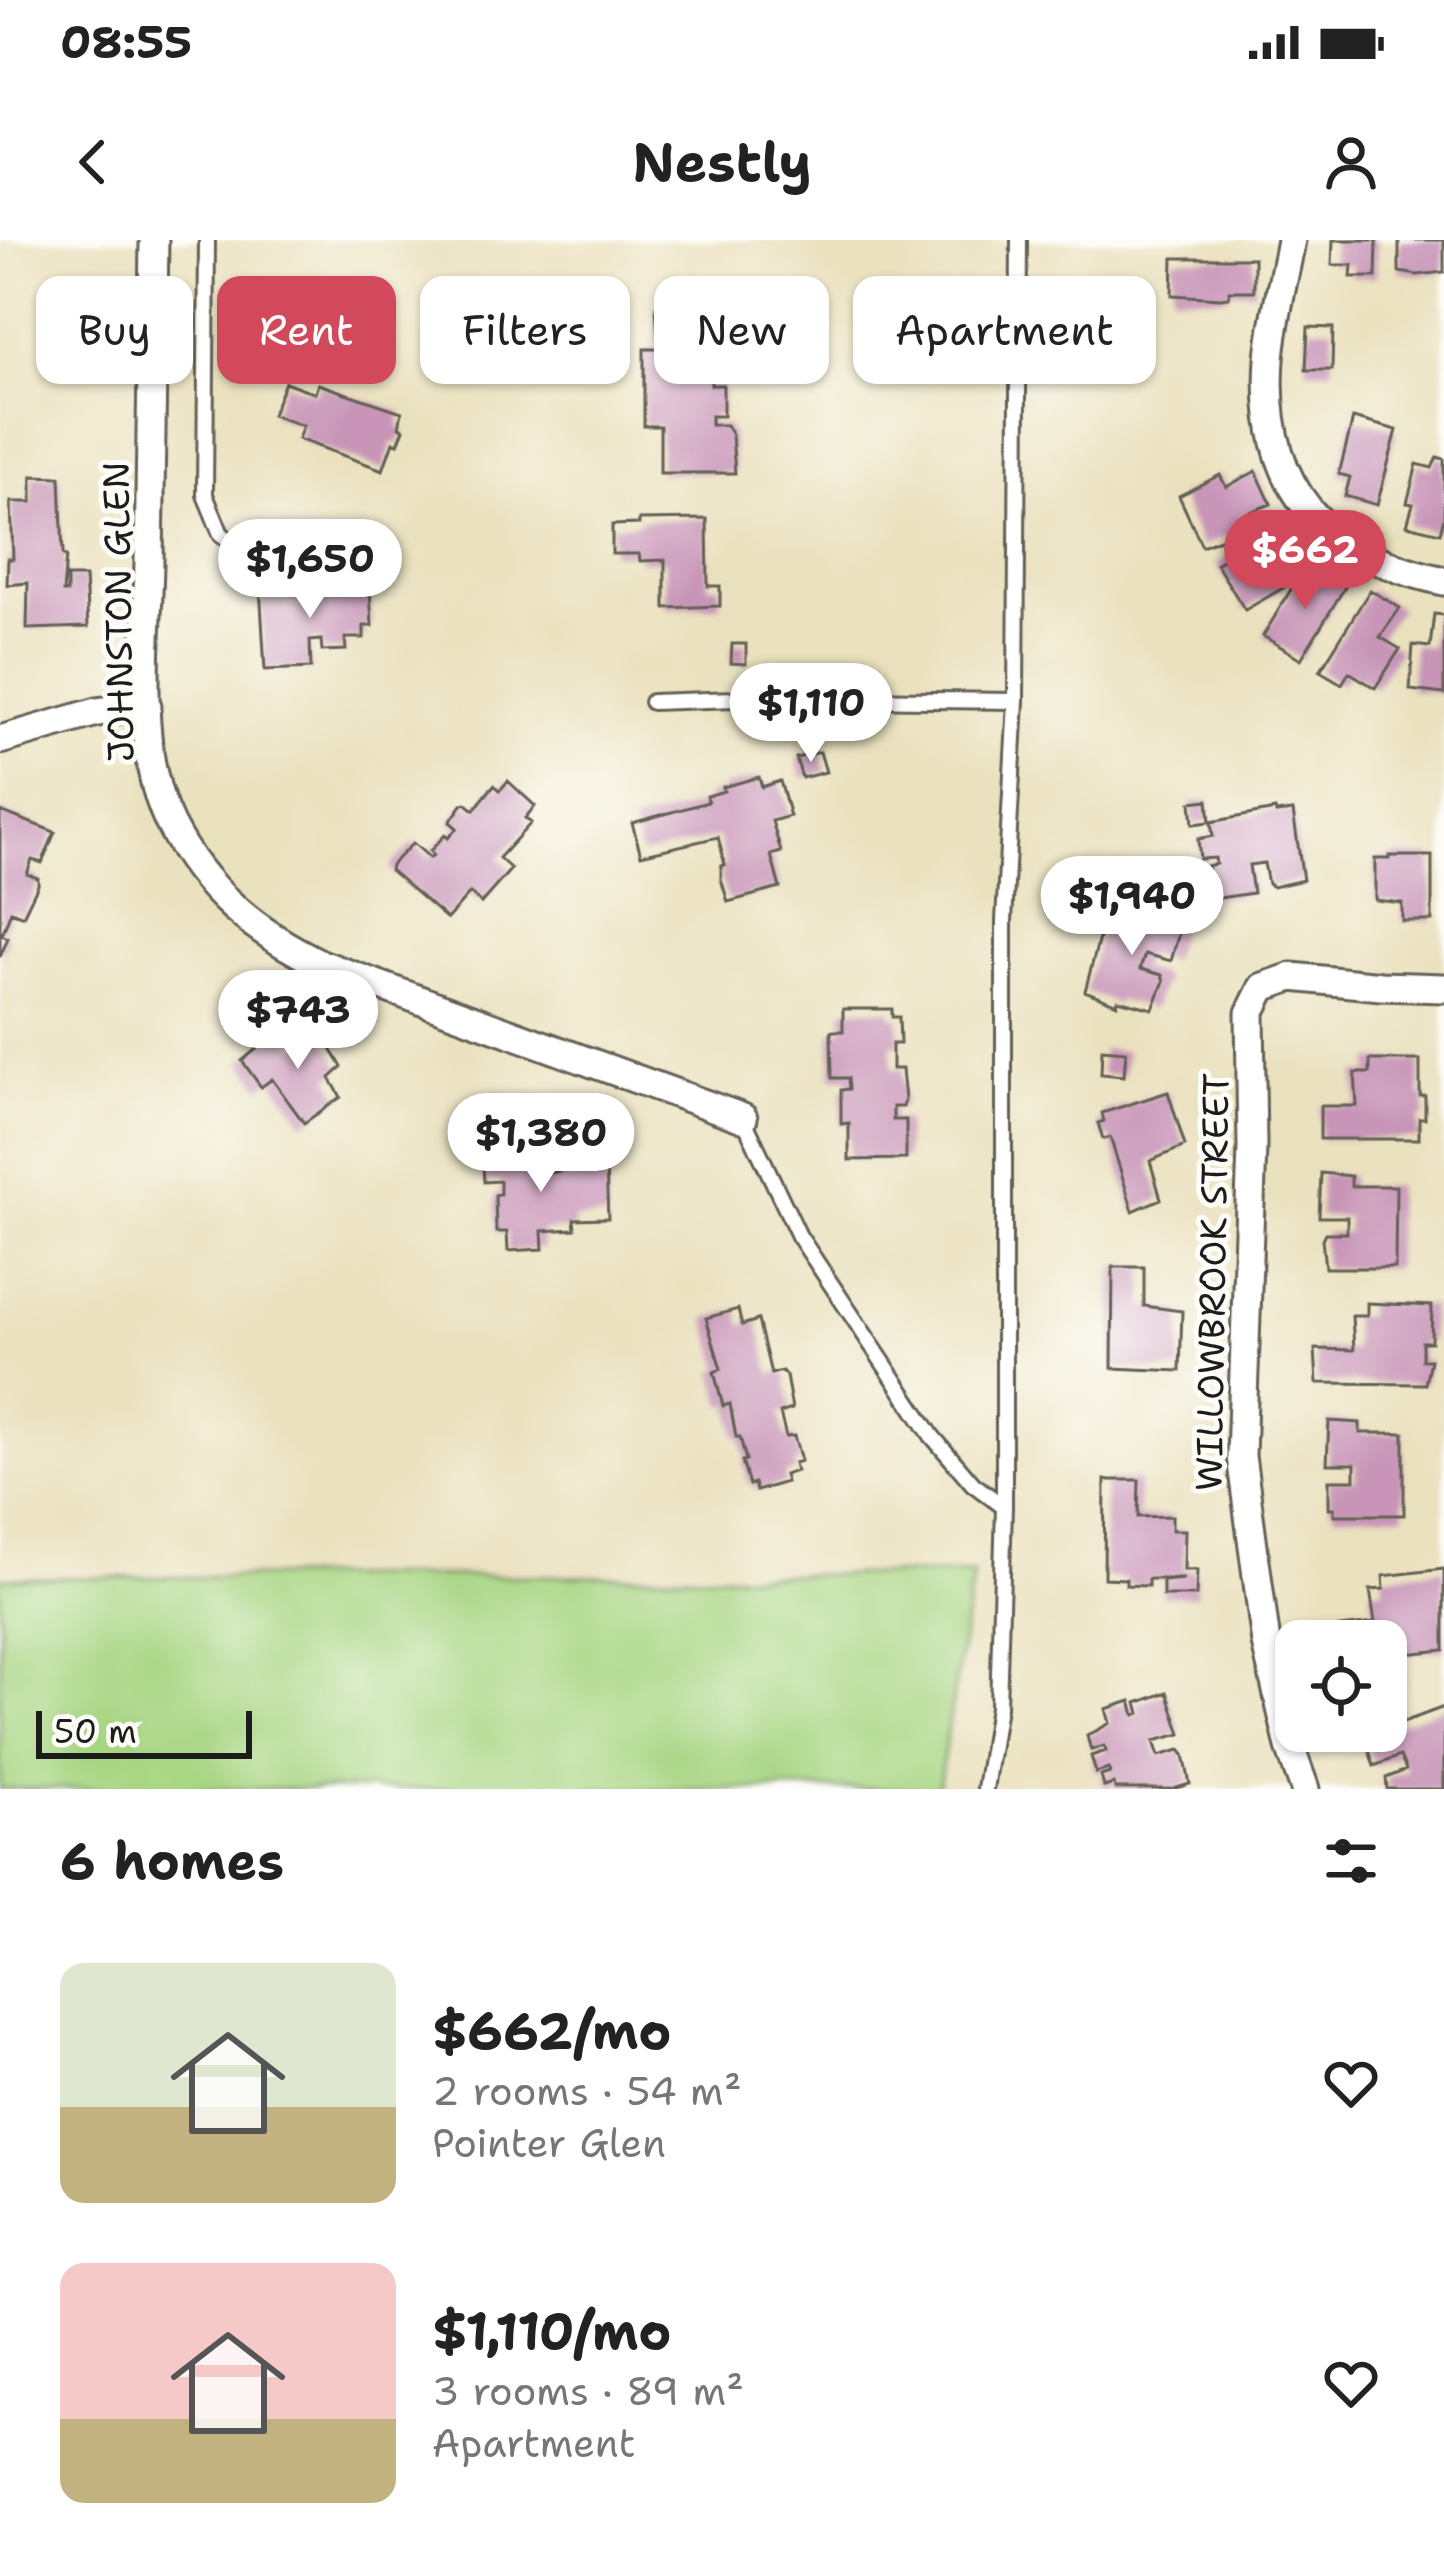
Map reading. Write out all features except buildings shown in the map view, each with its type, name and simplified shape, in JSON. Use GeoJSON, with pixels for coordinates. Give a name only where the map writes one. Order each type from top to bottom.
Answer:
{"type":"FeatureCollection","features":[{"type":"Feature","properties":{"kind":"street","name":"JOHNSTON GLEN"},"geometry":{"type":"LineString","coordinates":[[154,240],[147,706],[157,783],[168,820],[210,885],[240,916],[321,964],[743,1118]]}},
{"type":"Feature","properties":{"kind":"street"},"geometry":{"type":"LineString","coordinates":[[1292,240],[1270,355],[1269,404],[1278,451],[1295,491],[1338,540],[1376,562],[1444,581]]}},
{"type":"Feature","properties":{"kind":"street"},"geometry":{"type":"LineString","coordinates":[[0,740],[97,712],[147,706]]}},
{"type":"Feature","properties":{"kind":"street","name":"WILLOWBROOK STREET"},"geometry":{"type":"LineString","coordinates":[[1305,1789],[1290,1747],[1266,1642],[1241,1456],[1252,1148],[1250,1013],[1263,987],[1292,977],[1444,988]]}},
{"type":"Feature","properties":{"kind":"lane"},"geometry":{"type":"LineString","coordinates":[[206,240],[205,495],[221,534],[259,562]]}},
{"type":"Feature","properties":{"kind":"lane"},"geometry":{"type":"LineString","coordinates":[[985,1789],[998,1707],[1004,1508],[1004,921],[1016,701],[1019,240]]}},
{"type":"Feature","properties":{"kind":"lane"},"geometry":{"type":"LineString","coordinates":[[652,702],[764,698],[1016,701]]}},
{"type":"Feature","properties":{"kind":"lane"},"geometry":{"type":"LineString","coordinates":[[743,1118],[799,1236],[932,1436],[973,1484],[1004,1508]]}},
{"type":"Feature","properties":{"kind":"green space"},"geometry":{"type":"Polygon","coordinates":[[[973,1574],[938,1789],[0,1789],[0,1578],[973,1574]]]}}]}
